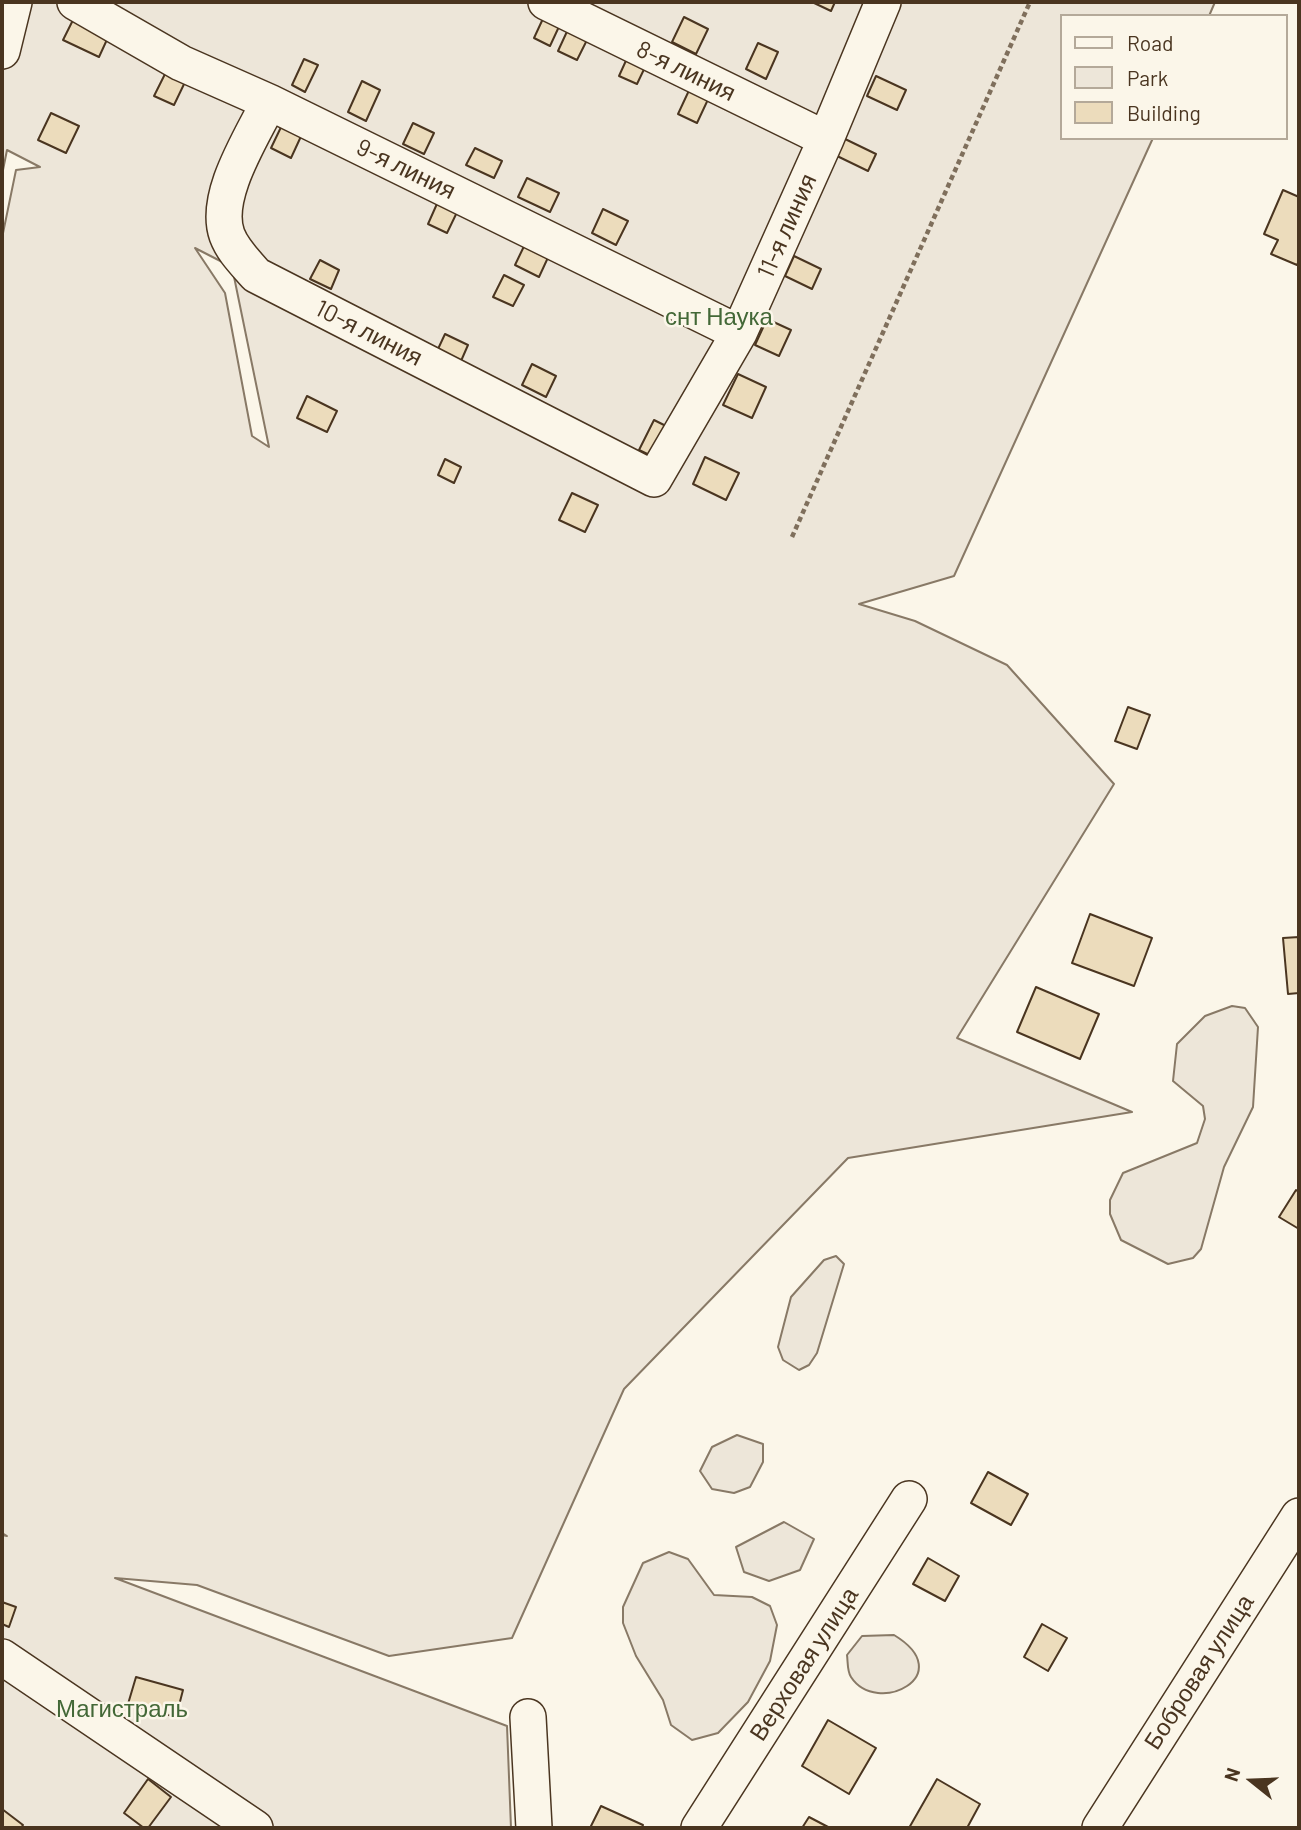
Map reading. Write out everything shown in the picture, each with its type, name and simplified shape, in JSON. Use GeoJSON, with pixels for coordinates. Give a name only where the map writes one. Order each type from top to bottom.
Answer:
{"type":"FeatureCollection","features":[{"type":"Feature","properties":{"kind":"street"},"geometry":{"type":"LineString","coordinates":[[2,51],[14,2]]}},
{"type":"Feature","properties":{"kind":"street","name":"9-я линия"},"geometry":{"type":"LineString","coordinates":[[75,2],[181,63],[269,102],[739,333]]}},
{"type":"Feature","properties":{"kind":"street","name":"8-я линия"},"geometry":{"type":"LineString","coordinates":[[546,2],[826,139]]}},
{"type":"Feature","properties":{"kind":"street","name":"11-я линия"},"geometry":{"type":"LineString","coordinates":[[654,479],[739,333],[826,139],[883,2]]}},
{"type":"Feature","properties":{"kind":"street","name":"10-я линия"},"geometry":{"type":"LineString","coordinates":[[269,102],[228,187],[225,204],[226,233],[233,248],[256,275],[654,479]]}},
{"type":"Feature","properties":{"kind":"street","name":"Верховая улица"},"geometry":{"type":"LineString","coordinates":[[699,1828],[909,1499]]}},
{"type":"Feature","properties":{"kind":"street","name":"Бобровая улица"},"geometry":{"type":"LineString","coordinates":[[1100,1828],[1299,1516]]}},
{"type":"Feature","properties":{"kind":"street"},"geometry":{"type":"LineString","coordinates":[[2,1657],[255,1828]]}},
{"type":"Feature","properties":{"kind":"street"},"geometry":{"type":"LineString","coordinates":[[528,1717],[534,1828]]}},
{"type":"Feature","properties":{"kind":"path"},"geometry":{"type":"LineString","coordinates":[[792,537],[1030,2]]}},
{"type":"Feature","properties":{"kind":"green space"},"geometry":{"type":"Polygon","coordinates":[[[2,2],[1215,2],[1210,14],[1060,14],[1060,140],[1152,140],[954,576],[859,604],[915,621],[1007,665],[1114,784],[957,1038],[1132,1112],[848,1158],[624,1389],[512,1638],[389,1656],[197,1585],[115,1578],[507,1726],[511,1828],[2,1828],[2,1535],[7,1536],[2,1533],[2,238],[16,170],[40,167],[7,150],[2,175],[2,2]],[[195,248],[225,293],[252,436],[269,447],[232,267],[195,248]]]}},
{"type":"Feature","properties":{"kind":"green space"},"geometry":{"type":"Polygon","coordinates":[[[1232,1006],[1245,1008],[1258,1027],[1253,1107],[1224,1167],[1201,1249],[1193,1258],[1168,1264],[1121,1240],[1110,1214],[1110,1200],[1123,1173],[1197,1143],[1205,1119],[1203,1106],[1173,1081],[1177,1044],[1205,1016],[1232,1006]]]}},
{"type":"Feature","properties":{"kind":"green space"},"geometry":{"type":"Polygon","coordinates":[[[836,1256],[844,1264],[817,1353],[809,1365],[799,1370],[783,1360],[778,1347],[791,1297],[824,1260],[836,1256]]]}},
{"type":"Feature","properties":{"kind":"green space"},"geometry":{"type":"Polygon","coordinates":[[[737,1435],[763,1444],[763,1462],[750,1487],[734,1493],[712,1489],[700,1471],[712,1447],[737,1435]]]}},
{"type":"Feature","properties":{"kind":"green space"},"geometry":{"type":"Polygon","coordinates":[[[784,1522],[814,1539],[800,1570],[769,1581],[744,1572],[736,1547],[784,1522]]]}},
{"type":"Feature","properties":{"kind":"green space"},"geometry":{"type":"Polygon","coordinates":[[[669,1552],[688,1559],[714,1595],[752,1597],[770,1606],[777,1625],[770,1661],[748,1702],[718,1733],[692,1740],[671,1725],[663,1700],[636,1656],[623,1623],[623,1607],[643,1563],[669,1552]]]}},
{"type":"Feature","properties":{"kind":"green space"},"geometry":{"type":"Polygon","coordinates":[[[894,1635],[912,1650],[919,1664],[916,1676],[907,1686],[893,1692],[878,1693],[863,1688],[850,1675],[847,1655],[862,1636],[894,1635]]]}},
{"type":"Feature","properties":{"kind":"building"},"geometry":{"type":"Polygon","coordinates":[[[812,2],[835,2],[831,11],[812,2]]]}},
{"type":"Feature","properties":{"kind":"building"},"geometry":{"type":"Polygon","coordinates":[[[547,10],[563,18],[550,46],[534,38],[547,10]]]}},
{"type":"Feature","properties":{"kind":"building"},"geometry":{"type":"Polygon","coordinates":[[[75,16],[110,33],[99,57],[63,40],[75,16]]]}},
{"type":"Feature","properties":{"kind":"building"},"geometry":{"type":"Polygon","coordinates":[[[684,17],[708,29],[696,54],[672,42],[684,17]]]}},
{"type":"Feature","properties":{"kind":"building"},"geometry":{"type":"Polygon","coordinates":[[[570,25],[590,34],[577,60],[558,51],[570,25]]]}},
{"type":"Feature","properties":{"kind":"building"},"geometry":{"type":"Polygon","coordinates":[[[758,43],[778,52],[766,79],[746,69],[758,43]]]}},
{"type":"Feature","properties":{"kind":"building"},"geometry":{"type":"Polygon","coordinates":[[[629,54],[647,63],[637,84],[619,76],[629,54]]]}},
{"type":"Feature","properties":{"kind":"building"},"geometry":{"type":"Polygon","coordinates":[[[304,59],[318,65],[305,92],[292,85],[304,59]]]}},
{"type":"Feature","properties":{"kind":"building"},"geometry":{"type":"Polygon","coordinates":[[[167,70],[186,80],[174,105],[154,96],[167,70]]]}},
{"type":"Feature","properties":{"kind":"building"},"geometry":{"type":"Polygon","coordinates":[[[876,76],[906,90],[897,110],[867,96],[876,76]]]}},
{"type":"Feature","properties":{"kind":"building"},"geometry":{"type":"Polygon","coordinates":[[[362,81],[380,90],[366,121],[348,112],[362,81]]]}},
{"type":"Feature","properties":{"kind":"building"},"geometry":{"type":"Polygon","coordinates":[[[692,84],[711,93],[697,123],[678,114],[692,84]]]}},
{"type":"Feature","properties":{"kind":"building"},"geometry":{"type":"Polygon","coordinates":[[[51,113],[79,126],[66,153],[38,140],[51,113]]]}},
{"type":"Feature","properties":{"kind":"building"},"geometry":{"type":"Polygon","coordinates":[[[283,123],[303,132],[291,158],[271,148],[283,123]]]}},
{"type":"Feature","properties":{"kind":"building"},"geometry":{"type":"Polygon","coordinates":[[[413,123],[434,133],[424,154],[403,144],[413,123]]]}},
{"type":"Feature","properties":{"kind":"building"},"geometry":{"type":"Polygon","coordinates":[[[843,138],[876,154],[868,171],[835,155],[843,138]]]}},
{"type":"Feature","properties":{"kind":"building"},"geometry":{"type":"Polygon","coordinates":[[[475,148],[502,161],[494,178],[466,165],[475,148]]]}},
{"type":"Feature","properties":{"kind":"building"},"geometry":{"type":"Polygon","coordinates":[[[527,178],[559,193],[550,212],[518,197],[527,178]]]}},
{"type":"Feature","properties":{"kind":"building"},"geometry":{"type":"Polygon","coordinates":[[[1283,190],[1299,197],[1297,265],[1271,254],[1278,240],[1264,234],[1283,190]]]}},
{"type":"Feature","properties":{"kind":"building"},"geometry":{"type":"Polygon","coordinates":[[[440,197],[460,206],[447,233],[428,224],[440,197]]]}},
{"type":"Feature","properties":{"kind":"building"},"geometry":{"type":"Polygon","coordinates":[[[603,209],[628,221],[616,245],[592,233],[603,209]]]}},
{"type":"Feature","properties":{"kind":"building"},"geometry":{"type":"Polygon","coordinates":[[[527,240],[551,251],[539,277],[515,265],[527,240]]]}},
{"type":"Feature","properties":{"kind":"building"},"geometry":{"type":"Polygon","coordinates":[[[794,256],[821,269],[812,289],[785,276],[794,256]]]}},
{"type":"Feature","properties":{"kind":"building"},"geometry":{"type":"Polygon","coordinates":[[[320,260],[339,270],[331,289],[310,279],[320,260]]]}},
{"type":"Feature","properties":{"kind":"building"},"geometry":{"type":"Polygon","coordinates":[[[504,275],[524,285],[513,306],[493,297],[504,275]]]}},
{"type":"Feature","properties":{"kind":"building"},"geometry":{"type":"Polygon","coordinates":[[[767,319],[791,330],[779,356],[755,345],[767,319]]]}},
{"type":"Feature","properties":{"kind":"building"},"geometry":{"type":"Polygon","coordinates":[[[445,334],[468,345],[461,361],[438,349],[445,334]]]}},
{"type":"Feature","properties":{"kind":"building"},"geometry":{"type":"Polygon","coordinates":[[[532,364],[556,376],[546,397],[522,385],[532,364]]]}},
{"type":"Feature","properties":{"kind":"building"},"geometry":{"type":"Polygon","coordinates":[[[738,374],[766,387],[752,418],[723,405],[738,374]]]}},
{"type":"Feature","properties":{"kind":"building"},"geometry":{"type":"Polygon","coordinates":[[[307,396],[337,411],[327,432],[297,418],[307,396]]]}},
{"type":"Feature","properties":{"kind":"building"},"geometry":{"type":"Polygon","coordinates":[[[654,420],[672,429],[658,459],[639,450],[654,420]]]}},
{"type":"Feature","properties":{"kind":"building"},"geometry":{"type":"Polygon","coordinates":[[[705,457],[739,473],[726,500],[693,484],[705,457]]]}},
{"type":"Feature","properties":{"kind":"building"},"geometry":{"type":"Polygon","coordinates":[[[445,459],[461,467],[454,483],[438,475],[445,459]]]}},
{"type":"Feature","properties":{"kind":"building"},"geometry":{"type":"Polygon","coordinates":[[[572,493],[598,505],[585,532],[559,520],[572,493]]]}},
{"type":"Feature","properties":{"kind":"building"},"geometry":{"type":"Polygon","coordinates":[[[1128,707],[1150,715],[1137,749],[1115,741],[1128,707]]]}},
{"type":"Feature","properties":{"kind":"building"},"geometry":{"type":"Polygon","coordinates":[[[1090,914],[1152,938],[1134,986],[1072,963],[1090,914]]]}},
{"type":"Feature","properties":{"kind":"building"},"geometry":{"type":"Polygon","coordinates":[[[1299,937],[1299,993],[1288,994],[1283,938],[1299,937]]]}},
{"type":"Feature","properties":{"kind":"building"},"geometry":{"type":"Polygon","coordinates":[[[1036,987],[1099,1014],[1080,1059],[1017,1032],[1036,987]]]}},
{"type":"Feature","properties":{"kind":"building"},"geometry":{"type":"Polygon","coordinates":[[[1296,1190],[1299,1192],[1299,1229],[1279,1217],[1296,1190]]]}},
{"type":"Feature","properties":{"kind":"building"},"geometry":{"type":"Polygon","coordinates":[[[988,1472],[1028,1494],[1011,1525],[971,1503],[988,1472]]]}},
{"type":"Feature","properties":{"kind":"building"},"geometry":{"type":"Polygon","coordinates":[[[928,1558],[959,1576],[945,1601],[913,1584],[928,1558]]]}},
{"type":"Feature","properties":{"kind":"building"},"geometry":{"type":"Polygon","coordinates":[[[2,1602],[16,1607],[9,1627],[2,1624],[2,1602]]]}},
{"type":"Feature","properties":{"kind":"building"},"geometry":{"type":"Polygon","coordinates":[[[1042,1624],[1067,1638],[1048,1671],[1024,1657],[1042,1624]]]}},
{"type":"Feature","properties":{"kind":"building"},"geometry":{"type":"Polygon","coordinates":[[[136,1677],[183,1690],[176,1717],[128,1704],[136,1677]]]}},
{"type":"Feature","properties":{"kind":"building"},"geometry":{"type":"Polygon","coordinates":[[[828,1720],[876,1748],[849,1794],[802,1766],[828,1720]]]}},
{"type":"Feature","properties":{"kind":"building"},"geometry":{"type":"Polygon","coordinates":[[[148,1779],[171,1797],[148,1828],[144,1828],[124,1813],[148,1779]]]}},
{"type":"Feature","properties":{"kind":"building"},"geometry":{"type":"Polygon","coordinates":[[[937,1779],[980,1804],[967,1828],[909,1828],[937,1779]]]}},
{"type":"Feature","properties":{"kind":"building"},"geometry":{"type":"Polygon","coordinates":[[[601,1806],[643,1825],[642,1828],[590,1828],[601,1806]]]}},
{"type":"Feature","properties":{"kind":"building"},"geometry":{"type":"Polygon","coordinates":[[[2,1809],[23,1825],[21,1828],[2,1828],[2,1809]]]}},
{"type":"Feature","properties":{"kind":"building"},"geometry":{"type":"Polygon","coordinates":[[[809,1817],[830,1828],[802,1828],[809,1817]]]}},
{"type":"Feature","properties":{"kind":"park label","name":"снт Наука"},"geometry":{"type":"Point","coordinates":[719,317]}},
{"type":"Feature","properties":{"kind":"park label","name":"Магистраль"},"geometry":{"type":"Point","coordinates":[122,1709]}}]}
